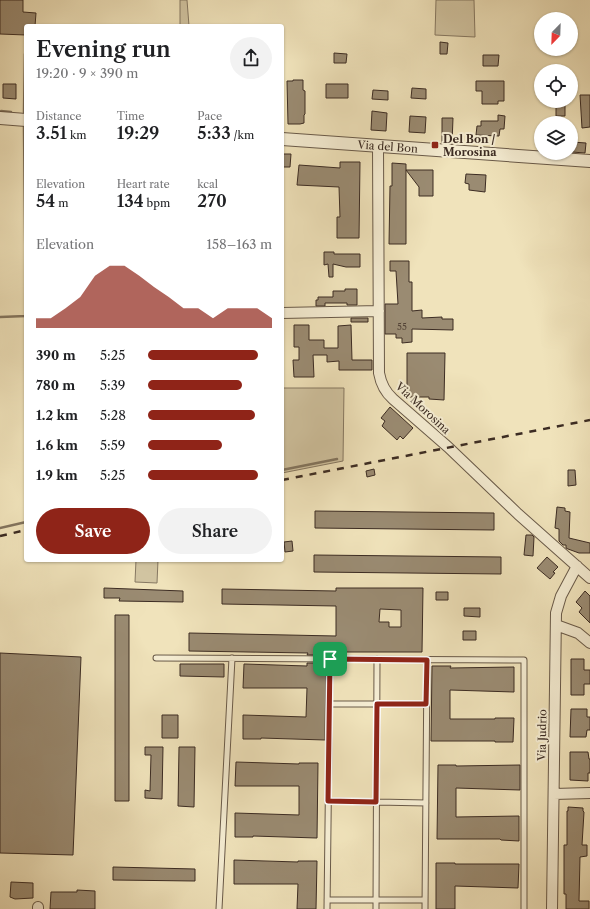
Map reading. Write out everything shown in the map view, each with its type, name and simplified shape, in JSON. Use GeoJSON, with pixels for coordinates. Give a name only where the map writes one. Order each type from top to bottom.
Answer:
{"type":"FeatureCollection","features":[{"type":"Feature","properties":{"kind":"street"},"geometry":{"type":"LineString","coordinates":[[0,118],[24,120]]}},
{"type":"Feature","properties":{"kind":"street","name":"Via del Bon"},"geometry":{"type":"LineString","coordinates":[[284,139],[590,161]]}},
{"type":"Feature","properties":{"kind":"street","name":"Via Morosina"},"geometry":{"type":"LineString","coordinates":[[378,146],[380,379],[387,393],[590,578]]}},
{"type":"Feature","properties":{"kind":"street"},"geometry":{"type":"LineString","coordinates":[[284,313],[379,311]]}},
{"type":"Feature","properties":{"kind":"street","name":"Via Judrio"},"geometry":{"type":"LineString","coordinates":[[552,909],[556,608],[577,566]]}},
{"type":"Feature","properties":{"kind":"street"},"geometry":{"type":"LineString","coordinates":[[556,625],[578,633],[590,643]]}},
{"type":"Feature","properties":{"kind":"street"},"geometry":{"type":"LineString","coordinates":[[554,794],[590,793]]}},
{"type":"Feature","properties":{"kind":"lane"},"geometry":{"type":"LineString","coordinates":[[156,658],[524,660],[524,909]]}},
{"type":"Feature","properties":{"kind":"lane"},"geometry":{"type":"LineString","coordinates":[[219,909],[232,658]]}},
{"type":"Feature","properties":{"kind":"lane"},"geometry":{"type":"LineString","coordinates":[[327,909],[330,659]]}},
{"type":"Feature","properties":{"kind":"lane"},"geometry":{"type":"LineString","coordinates":[[376,909],[377,659]]}},
{"type":"Feature","properties":{"kind":"lane"},"geometry":{"type":"LineString","coordinates":[[425,909],[427,660]]}},
{"type":"Feature","properties":{"kind":"lane"},"geometry":{"type":"LineString","coordinates":[[330,704],[426,704]]}},
{"type":"Feature","properties":{"kind":"lane"},"geometry":{"type":"LineString","coordinates":[[328,801],[426,803]]}},
{"type":"Feature","properties":{"kind":"lane"},"geometry":{"type":"LineString","coordinates":[[327,900],[425,900]]}},
{"type":"Feature","properties":{"kind":"shaded area"},"geometry":{"type":"Polygon","coordinates":[[[180,0],[187,0],[189,24],[180,24],[180,0]]]}},
{"type":"Feature","properties":{"kind":"shaded area"},"geometry":{"type":"Polygon","coordinates":[[[436,0],[474,0],[475,37],[435,35],[436,0]]]}},
{"type":"Feature","properties":{"kind":"shaded area"},"geometry":{"type":"Polygon","coordinates":[[[284,388],[344,388],[343,461],[284,473],[284,388]]]}},
{"type":"Feature","properties":{"kind":"shaded area"},"geometry":{"type":"Polygon","coordinates":[[[136,562],[158,562],[157,583],[135,582],[136,562]]]}},
{"type":"Feature","properties":{"kind":"building"},"geometry":{"type":"Polygon","coordinates":[[[0,0],[23,0],[23,12],[36,13],[35,24],[24,24],[24,35],[0,34],[0,0]]]}},
{"type":"Feature","properties":{"kind":"building"},"geometry":{"type":"Polygon","coordinates":[[[440,42],[448,43],[447,54],[440,54],[440,42]]]}},
{"type":"Feature","properties":{"kind":"building"},"geometry":{"type":"Polygon","coordinates":[[[334,53],[347,54],[346,63],[334,63],[334,53]]]}},
{"type":"Feature","properties":{"kind":"building"},"geometry":{"type":"Polygon","coordinates":[[[483,55],[499,55],[498,66],[483,66],[483,55]]]}},
{"type":"Feature","properties":{"kind":"building"},"geometry":{"type":"Polygon","coordinates":[[[303,80],[303,90],[305,91],[304,123],[300,124],[288,124],[287,81],[303,80]]]}},
{"type":"Feature","properties":{"kind":"building"},"geometry":{"type":"Polygon","coordinates":[[[476,81],[504,81],[504,101],[498,101],[498,104],[482,104],[482,91],[476,91],[476,81]]]}},
{"type":"Feature","properties":{"kind":"building"},"geometry":{"type":"Polygon","coordinates":[[[3,84],[16,84],[16,99],[3,98],[3,84]]]}},
{"type":"Feature","properties":{"kind":"building"},"geometry":{"type":"Polygon","coordinates":[[[326,84],[348,84],[348,98],[326,98],[326,84]]]}},
{"type":"Feature","properties":{"kind":"building"},"geometry":{"type":"Polygon","coordinates":[[[412,88],[426,89],[426,99],[411,98],[412,88]]]}},
{"type":"Feature","properties":{"kind":"building"},"geometry":{"type":"Polygon","coordinates":[[[373,90],[388,91],[388,100],[372,99],[373,90]]]}},
{"type":"Feature","properties":{"kind":"building"},"geometry":{"type":"Polygon","coordinates":[[[580,95],[590,95],[590,127],[582,128],[580,95]]]}},
{"type":"Feature","properties":{"kind":"building"},"geometry":{"type":"Polygon","coordinates":[[[556,108],[565,108],[565,116],[556,116],[556,108]]]}},
{"type":"Feature","properties":{"kind":"building"},"geometry":{"type":"Polygon","coordinates":[[[372,111],[387,113],[386,131],[371,130],[372,111]]]}},
{"type":"Feature","properties":{"kind":"building"},"geometry":{"type":"Polygon","coordinates":[[[498,115],[505,116],[504,129],[500,129],[499,136],[476,135],[477,126],[481,126],[481,121],[498,121],[498,115]]]}},
{"type":"Feature","properties":{"kind":"building"},"geometry":{"type":"Polygon","coordinates":[[[410,116],[426,117],[425,133],[409,132],[410,116]]]}},
{"type":"Feature","properties":{"kind":"building"},"geometry":{"type":"Polygon","coordinates":[[[442,118],[453,118],[452,144],[442,143],[442,118]]]}},
{"type":"Feature","properties":{"kind":"building"},"geometry":{"type":"Polygon","coordinates":[[[578,142],[586,143],[585,153],[578,152],[578,142]]]}},
{"type":"Feature","properties":{"kind":"building"},"geometry":{"type":"Polygon","coordinates":[[[284,154],[291,154],[290,167],[284,167],[284,154]]]}},
{"type":"Feature","properties":{"kind":"building"},"geometry":{"type":"Polygon","coordinates":[[[340,162],[360,162],[359,238],[337,238],[337,217],[340,217],[339,187],[297,185],[299,165],[340,168],[340,162]]]}},
{"type":"Feature","properties":{"kind":"building"},"geometry":{"type":"Polygon","coordinates":[[[392,163],[406,164],[406,244],[389,244],[392,163]]]}},
{"type":"Feature","properties":{"kind":"building"},"geometry":{"type":"Polygon","coordinates":[[[406,170],[433,170],[433,196],[419,196],[419,187],[406,170]]]}},
{"type":"Feature","properties":{"kind":"building"},"geometry":{"type":"Polygon","coordinates":[[[466,174],[486,175],[485,192],[469,190],[469,184],[465,183],[466,174]]]}},
{"type":"Feature","properties":{"kind":"building"},"geometry":{"type":"Polygon","coordinates":[[[324,252],[334,252],[334,254],[360,254],[360,267],[346,267],[333,264],[333,277],[329,277],[328,264],[324,265],[324,252]]]}},
{"type":"Feature","properties":{"kind":"building"},"geometry":{"type":"Polygon","coordinates":[[[390,261],[409,261],[409,282],[412,282],[412,311],[422,310],[422,318],[442,317],[442,319],[453,319],[453,330],[412,329],[412,342],[402,343],[402,338],[396,338],[396,334],[385,334],[385,304],[398,304],[396,271],[390,271],[390,261]]]}},
{"type":"Feature","properties":{"kind":"building"},"geometry":{"type":"Polygon","coordinates":[[[345,289],[357,289],[357,305],[347,305],[347,303],[325,303],[325,306],[316,306],[316,300],[318,300],[318,297],[333,297],[333,291],[345,291],[345,289]]]}},
{"type":"Feature","properties":{"kind":"building"},"geometry":{"type":"Polygon","coordinates":[[[351,318],[368,318],[368,322],[351,322],[351,318]]]}},
{"type":"Feature","properties":{"kind":"building"},"geometry":{"type":"Polygon","coordinates":[[[294,325],[309,325],[309,340],[324,340],[324,348],[338,348],[338,326],[351,325],[352,360],[372,360],[372,370],[339,370],[339,361],[327,362],[327,355],[313,355],[314,377],[294,377],[293,360],[299,360],[299,347],[294,347],[294,325]]]}},
{"type":"Feature","properties":{"kind":"building"},"geometry":{"type":"Polygon","coordinates":[[[407,353],[445,353],[444,400],[429,399],[429,397],[407,397],[407,353]]]}},
{"type":"Feature","properties":{"kind":"building"},"geometry":{"type":"Polygon","coordinates":[[[390,407],[413,428],[403,439],[400,436],[397,440],[382,426],[385,421],[381,418],[390,407]]]}},
{"type":"Feature","properties":{"kind":"building"},"geometry":{"type":"Polygon","coordinates":[[[374,469],[375,475],[367,477],[366,471],[374,469]]]}},
{"type":"Feature","properties":{"kind":"building"},"geometry":{"type":"Polygon","coordinates":[[[568,470],[575,470],[576,485],[568,486],[568,470]]]}},
{"type":"Feature","properties":{"kind":"building"},"geometry":{"type":"Polygon","coordinates":[[[557,507],[565,508],[565,511],[570,512],[569,538],[590,543],[590,553],[579,553],[568,549],[566,548],[566,545],[563,545],[559,541],[559,529],[555,528],[557,507]]]}},
{"type":"Feature","properties":{"kind":"building"},"geometry":{"type":"Polygon","coordinates":[[[315,511],[494,513],[494,530],[315,528],[315,511]]]}},
{"type":"Feature","properties":{"kind":"building"},"geometry":{"type":"Polygon","coordinates":[[[526,535],[532,535],[534,537],[533,556],[524,555],[526,535]]]}},
{"type":"Feature","properties":{"kind":"building"},"geometry":{"type":"Polygon","coordinates":[[[292,541],[293,551],[285,552],[284,542],[292,541]]]}},
{"type":"Feature","properties":{"kind":"building"},"geometry":{"type":"Polygon","coordinates":[[[314,555],[501,557],[501,574],[314,572],[314,555]]]}},
{"type":"Feature","properties":{"kind":"building"},"geometry":{"type":"Polygon","coordinates":[[[547,557],[558,567],[553,572],[555,573],[550,579],[537,568],[547,557]]]}},
{"type":"Feature","properties":{"kind":"building"},"geometry":{"type":"Polygon","coordinates":[[[104,588],[183,591],[183,602],[119,601],[120,598],[104,598],[104,588]]]}},
{"type":"Feature","properties":{"kind":"building"},"geometry":{"type":"Polygon","coordinates":[[[336,588],[423,588],[422,652],[328,652],[326,655],[307,655],[308,653],[189,651],[189,633],[336,636],[336,606],[222,604],[222,589],[336,591],[336,588]],[[380,609],[379,622],[389,622],[389,627],[401,627],[401,610],[380,609]]]}},
{"type":"Feature","properties":{"kind":"building"},"geometry":{"type":"Polygon","coordinates":[[[585,591],[590,596],[590,623],[579,612],[582,608],[576,602],[585,591]]]}},
{"type":"Feature","properties":{"kind":"building"},"geometry":{"type":"Polygon","coordinates":[[[436,592],[448,592],[448,600],[436,600],[436,592]]]}},
{"type":"Feature","properties":{"kind":"building"},"geometry":{"type":"Polygon","coordinates":[[[464,608],[480,608],[480,617],[464,616],[464,608]]]}},
{"type":"Feature","properties":{"kind":"building"},"geometry":{"type":"Polygon","coordinates":[[[115,615],[129,615],[129,801],[115,801],[115,615]]]}},
{"type":"Feature","properties":{"kind":"building"},"geometry":{"type":"Polygon","coordinates":[[[463,631],[476,631],[476,640],[463,640],[463,631]]]}},
{"type":"Feature","properties":{"kind":"building"},"geometry":{"type":"Polygon","coordinates":[[[0,653],[81,657],[73,855],[0,853],[0,653]]]}},
{"type":"Feature","properties":{"kind":"building"},"geometry":{"type":"Polygon","coordinates":[[[571,659],[584,659],[584,670],[590,670],[590,684],[584,684],[584,695],[571,695],[571,659]]]}},
{"type":"Feature","properties":{"kind":"building"},"geometry":{"type":"Polygon","coordinates":[[[307,663],[326,663],[325,740],[261,738],[243,739],[243,715],[306,717],[307,688],[243,688],[244,664],[307,666],[307,663]]]}},
{"type":"Feature","properties":{"kind":"building"},"geometry":{"type":"Polygon","coordinates":[[[180,664],[224,664],[224,677],[180,676],[180,664]]]}},
{"type":"Feature","properties":{"kind":"building"},"geometry":{"type":"Polygon","coordinates":[[[432,666],[451,666],[450,668],[514,667],[514,692],[450,690],[450,719],[514,718],[513,742],[431,741],[432,666]]]}},
{"type":"Feature","properties":{"kind":"building"},"geometry":{"type":"Polygon","coordinates":[[[571,709],[587,709],[587,717],[590,717],[590,730],[587,730],[586,737],[570,737],[571,709]]]}},
{"type":"Feature","properties":{"kind":"building"},"geometry":{"type":"Polygon","coordinates":[[[162,715],[178,715],[178,738],[162,738],[162,715]]]}},
{"type":"Feature","properties":{"kind":"building"},"geometry":{"type":"Polygon","coordinates":[[[145,747],[163,747],[162,799],[145,798],[145,790],[150,791],[151,755],[145,755],[145,747]]]}},
{"type":"Feature","properties":{"kind":"building"},"geometry":{"type":"Polygon","coordinates":[[[179,747],[195,747],[194,807],[178,806],[179,747]]]}},
{"type":"Feature","properties":{"kind":"building"},"geometry":{"type":"Polygon","coordinates":[[[570,752],[588,752],[590,759],[590,773],[588,773],[588,781],[570,780],[570,752]]]}},
{"type":"Feature","properties":{"kind":"building"},"geometry":{"type":"Polygon","coordinates":[[[236,762],[299,764],[318,763],[317,838],[253,836],[235,837],[235,813],[299,815],[299,786],[235,786],[236,762]]]}},
{"type":"Feature","properties":{"kind":"building"},"geometry":{"type":"Polygon","coordinates":[[[438,765],[520,765],[520,790],[456,788],[456,817],[519,816],[519,841],[500,839],[437,839],[438,765]]]}},
{"type":"Feature","properties":{"kind":"building"},"geometry":{"type":"Polygon","coordinates":[[[568,807],[583,808],[584,812],[582,845],[587,845],[587,856],[580,857],[579,901],[589,901],[589,909],[566,909],[566,894],[564,894],[564,845],[567,845],[568,807]]]}},
{"type":"Feature","properties":{"kind":"building"},"geometry":{"type":"Polygon","coordinates":[[[234,860],[298,862],[317,861],[316,909],[297,909],[298,884],[234,884],[234,860]]]}},
{"type":"Feature","properties":{"kind":"building"},"geometry":{"type":"Polygon","coordinates":[[[436,863],[519,864],[518,888],[455,886],[455,909],[436,909],[436,863]]]}},
{"type":"Feature","properties":{"kind":"building"},"geometry":{"type":"Polygon","coordinates":[[[113,867],[195,869],[195,881],[113,880],[113,867]]]}},
{"type":"Feature","properties":{"kind":"building"},"geometry":{"type":"Polygon","coordinates":[[[11,882],[33,883],[33,898],[15,899],[10,897],[11,882]]]}},
{"type":"Feature","properties":{"kind":"building"},"geometry":{"type":"Polygon","coordinates":[[[77,890],[95,891],[95,909],[50,909],[51,892],[77,892],[77,890]]]}},
{"type":"Feature","properties":{"kind":"waterway"},"geometry":{"type":"LineString","coordinates":[[1,111],[11,112]]}},
{"type":"Feature","properties":{"kind":"waterway"},"geometry":{"type":"LineString","coordinates":[[0,317],[24,316]]}},
{"type":"Feature","properties":{"kind":"waterway"},"geometry":{"type":"LineString","coordinates":[[284,470],[337,459]]}},
{"type":"Feature","properties":{"kind":"waterway"},"geometry":{"type":"LineString","coordinates":[[0,528],[24,522]]}},
{"type":"Feature","properties":{"kind":"railway"},"geometry":{"type":"LineString","coordinates":[[284,480],[590,420]]}},
{"type":"Feature","properties":{"kind":"railway"},"geometry":{"type":"LineString","coordinates":[[0,536],[24,530]]}},
{"type":"Feature","properties":{"kind":"place","name":"Del Bon / Morosina"},"geometry":{"type":"Point","coordinates":[435,145]}},
{"type":"Feature","properties":{"kind":"route"},"geometry":{"type":"LineString","coordinates":[[330,659],[427,660],[426,704],[377,704],[376,802],[328,801],[330,659]]}}]}
